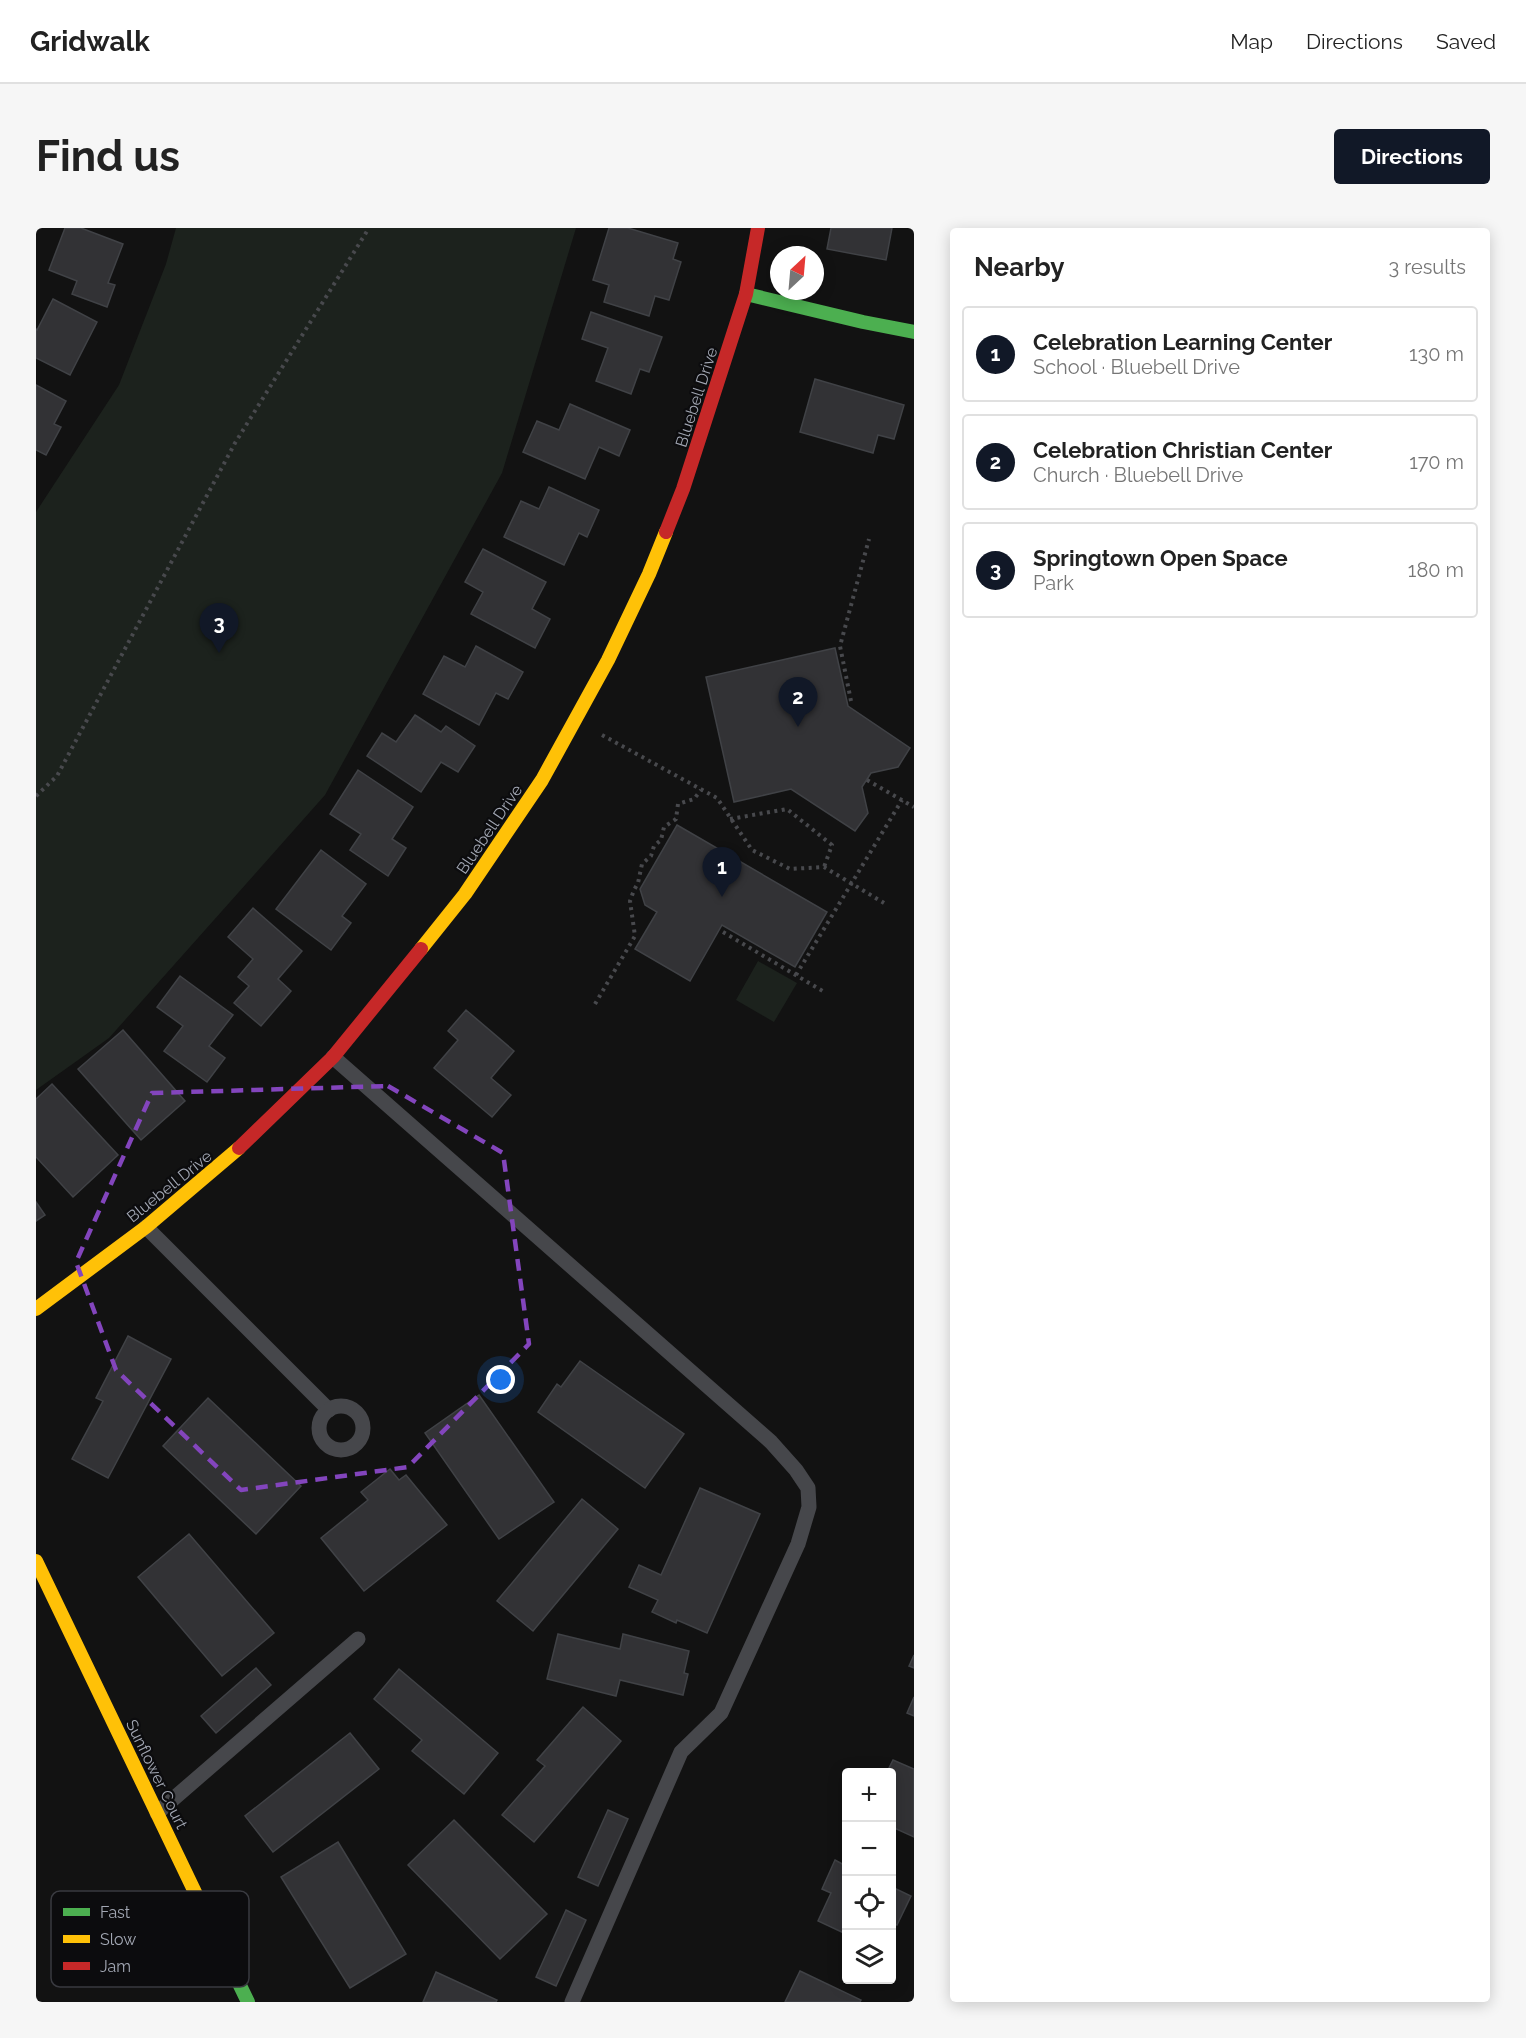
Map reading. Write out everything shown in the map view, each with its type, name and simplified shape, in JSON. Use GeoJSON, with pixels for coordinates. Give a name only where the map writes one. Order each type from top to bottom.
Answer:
{"type":"FeatureCollection","features":[{"type":"Feature","properties":{"kind":"street","name":"Bluebell Drive"},"geometry":{"type":"LineString","coordinates":[[36,1309],[146,1227],[225,1162],[333,1057],[465,894],[542,780],[608,660],[649,574],[674,510],[746,294],[758,228]]}},
{"type":"Feature","properties":{"kind":"street"},"geometry":{"type":"LineString","coordinates":[[746,294],[914,332]]}},
{"type":"Feature","properties":{"kind":"street","name":"Sunflower Court"},"geometry":{"type":"LineString","coordinates":[[36,1561],[195,1891]]}},
{"type":"Feature","properties":{"kind":"street","name":"Sunflower Court"},"geometry":{"type":"LineString","coordinates":[[241,1987],[248,2002]]}},
{"type":"Feature","properties":{"kind":"lane"},"geometry":{"type":"LineString","coordinates":[[333,1057],[771,1442],[796,1470],[808,1488],[809,1507],[798,1544],[721,1713],[681,1752],[572,2002]]}},
{"type":"Feature","properties":{"kind":"lane"},"geometry":{"type":"LineString","coordinates":[[146,1227],[329,1410]]}},
{"type":"Feature","properties":{"kind":"lane"},"geometry":{"type":"LineString","coordinates":[[157,1813],[358,1639]]}},
{"type":"Feature","properties":{"kind":"path"},"geometry":{"type":"LineString","coordinates":[[36,796],[57,776],[236,443],[369,228]]}},
{"type":"Feature","properties":{"kind":"path"},"geometry":{"type":"LineString","coordinates":[[851,701],[840,646],[869,539]]}},
{"type":"Feature","properties":{"kind":"path"},"geometry":{"type":"LineString","coordinates":[[575,720],[717,798],[752,850],[790,869],[824,867],[884,903]]}},
{"type":"Feature","properties":{"kind":"path"},"geometry":{"type":"LineString","coordinates":[[867,780],[914,807]]}},
{"type":"Feature","properties":{"kind":"path"},"geometry":{"type":"LineString","coordinates":[[595,1004],[634,936],[630,902],[638,883],[642,864],[651,856],[654,846],[661,840],[664,827],[676,819],[678,804],[694,799],[701,790]]}},
{"type":"Feature","properties":{"kind":"path"},"geometry":{"type":"LineString","coordinates":[[796,975],[902,800]]}},
{"type":"Feature","properties":{"kind":"path"},"geometry":{"type":"LineString","coordinates":[[730,819],[787,809],[832,844],[824,867]]}},
{"type":"Feature","properties":{"kind":"path"},"geometry":{"type":"LineString","coordinates":[[723,932],[826,993]]}},
{"type":"Feature","properties":{"kind":"highlighted area"},"geometry":{"type":"Polygon","coordinates":[[[388,1086],[503,1153],[529,1344],[408,1467],[241,1490],[116,1370],[76,1262],[152,1093],[388,1086]]]}},
{"type":"Feature","properties":{"kind":"shaded area"},"geometry":{"type":"Polygon","coordinates":[[[176,228],[576,228],[502,473],[325,795],[109,1038],[36,1090],[36,512],[119,385],[166,264],[176,228]]]}},
{"type":"Feature","properties":{"kind":"shaded area"},"geometry":{"type":"Polygon","coordinates":[[[758,961],[797,983],[774,1022],[736,1000],[758,961]]]}},
{"type":"Feature","properties":{"kind":"building"},"geometry":{"type":"Polygon","coordinates":[[[65,228],[81,228],[123,244],[108,283],[115,285],[107,307],[72,294],[77,281],[49,270],[65,228]]]}},
{"type":"Feature","properties":{"kind":"building"},"geometry":{"type":"Polygon","coordinates":[[[609,228],[628,228],[678,243],[673,259],[681,262],[669,300],[655,296],[649,316],[604,302],[609,285],[593,280],[609,228]]]}},
{"type":"Feature","properties":{"kind":"building"},"geometry":{"type":"Polygon","coordinates":[[[831,228],[892,228],[886,260],[827,249],[831,228]]]}},
{"type":"Feature","properties":{"kind":"building"},"geometry":{"type":"Polygon","coordinates":[[[53,299],[97,322],[70,375],[36,358],[36,329],[53,299]]]}},
{"type":"Feature","properties":{"kind":"building"},"geometry":{"type":"Polygon","coordinates":[[[591,312],[662,337],[649,372],[640,369],[631,394],[596,381],[608,348],[582,339],[591,312]]]}},
{"type":"Feature","properties":{"kind":"building"},"geometry":{"type":"Polygon","coordinates":[[[815,379],[904,405],[894,439],[878,435],[873,453],[800,432],[815,379]]]}},
{"type":"Feature","properties":{"kind":"building"},"geometry":{"type":"Polygon","coordinates":[[[36,385],[66,401],[54,424],[61,427],[46,455],[36,450],[36,385]]]}},
{"type":"Feature","properties":{"kind":"building"},"geometry":{"type":"Polygon","coordinates":[[[570,404],[630,430],[619,456],[599,447],[585,479],[523,452],[537,421],[559,430],[570,404]]]}},
{"type":"Feature","properties":{"kind":"building"},"geometry":{"type":"Polygon","coordinates":[[[549,487],[599,510],[587,537],[579,533],[564,565],[504,537],[521,501],[539,509],[549,487]]]}},
{"type":"Feature","properties":{"kind":"building"},"geometry":{"type":"Polygon","coordinates":[[[483,549],[546,582],[532,609],[550,619],[535,648],[471,614],[483,592],[465,582],[483,549]]]}},
{"type":"Feature","properties":{"kind":"building"},"geometry":{"type":"Polygon","coordinates":[[[476,646],[523,672],[508,699],[496,693],[479,725],[423,694],[444,656],[465,667],[476,646]]]}},
{"type":"Feature","properties":{"kind":"building"},"geometry":{"type":"Polygon","coordinates":[[[835,648],[848,706],[910,748],[898,767],[871,773],[862,787],[868,813],[855,831],[791,789],[734,802],[706,677],[835,648]]]}},
{"type":"Feature","properties":{"kind":"building"},"geometry":{"type":"Polygon","coordinates":[[[415,715],[441,732],[446,726],[475,746],[458,772],[441,762],[421,792],[367,756],[382,733],[396,742],[415,715]]]}},
{"type":"Feature","properties":{"kind":"building"},"geometry":{"type":"Polygon","coordinates":[[[358,770],[413,807],[392,839],[406,848],[388,876],[350,850],[361,834],[330,814],[358,770]]]}},
{"type":"Feature","properties":{"kind":"building"},"geometry":{"type":"Polygon","coordinates":[[[677,825],[827,912],[795,967],[722,925],[690,981],[635,949],[657,912],[645,905],[640,889],[677,825]]]}},
{"type":"Feature","properties":{"kind":"building"},"geometry":{"type":"Polygon","coordinates":[[[321,850],[366,884],[342,916],[351,923],[331,950],[276,909],[321,850]]]}},
{"type":"Feature","properties":{"kind":"building"},"geometry":{"type":"Polygon","coordinates":[[[253,908],[302,951],[278,979],[291,991],[261,1026],[234,1003],[249,986],[238,977],[253,959],[228,937],[253,908]]]}},
{"type":"Feature","properties":{"kind":"building"},"geometry":{"type":"Polygon","coordinates":[[[180,976],[233,1015],[209,1046],[225,1058],[207,1082],[164,1051],[183,1026],[157,1007],[180,976]]]}},
{"type":"Feature","properties":{"kind":"building"},"geometry":{"type":"Polygon","coordinates":[[[466,1010],[514,1051],[491,1078],[511,1095],[492,1117],[434,1068],[458,1040],[448,1031],[466,1010]]]}},
{"type":"Feature","properties":{"kind":"building"},"geometry":{"type":"Polygon","coordinates":[[[123,1030],[185,1101],[141,1140],[78,1069],[123,1030]]]}},
{"type":"Feature","properties":{"kind":"building"},"geometry":{"type":"Polygon","coordinates":[[[52,1084],[118,1155],[73,1197],[36,1157],[36,1099],[52,1084]]]}},
{"type":"Feature","properties":{"kind":"building"},"geometry":{"type":"Polygon","coordinates":[[[36,1202],[45,1215],[36,1221],[36,1202]]]}},
{"type":"Feature","properties":{"kind":"building"},"geometry":{"type":"Polygon","coordinates":[[[128,1336],[171,1359],[108,1478],[72,1459],[103,1401],[96,1398],[128,1336]]]}},
{"type":"Feature","properties":{"kind":"building"},"geometry":{"type":"Polygon","coordinates":[[[580,1361],[684,1434],[645,1488],[538,1412],[557,1384],[561,1387],[580,1361]]]}},
{"type":"Feature","properties":{"kind":"building"},"geometry":{"type":"Polygon","coordinates":[[[479,1395],[554,1502],[499,1539],[425,1433],[479,1395]]]}},
{"type":"Feature","properties":{"kind":"building"},"geometry":{"type":"Polygon","coordinates":[[[208,1398],[301,1486],[256,1534],[163,1446],[208,1398]]]}},
{"type":"Feature","properties":{"kind":"building"},"geometry":{"type":"Polygon","coordinates":[[[390,1469],[399,1480],[406,1475],[447,1525],[364,1591],[321,1538],[368,1500],[361,1492],[390,1469]]]}},
{"type":"Feature","properties":{"kind":"building"},"geometry":{"type":"Polygon","coordinates":[[[700,1488],[760,1514],[707,1633],[652,1612],[658,1600],[629,1587],[639,1565],[661,1575],[700,1488]]]}},
{"type":"Feature","properties":{"kind":"building"},"geometry":{"type":"Polygon","coordinates":[[[582,1499],[618,1529],[533,1631],[497,1601],[582,1499]]]}},
{"type":"Feature","properties":{"kind":"building"},"geometry":{"type":"Polygon","coordinates":[[[189,1534],[274,1633],[222,1676],[138,1577],[189,1534]]]}},
{"type":"Feature","properties":{"kind":"building"},"geometry":{"type":"Polygon","coordinates":[[[558,1634],[620,1649],[623,1634],[689,1651],[684,1673],[688,1674],[683,1695],[620,1680],[616,1696],[547,1679],[558,1634]]]}},
{"type":"Feature","properties":{"kind":"building"},"geometry":{"type":"Polygon","coordinates":[[[914,1655],[914,1668],[909,1666],[914,1655]]]}},
{"type":"Feature","properties":{"kind":"building"},"geometry":{"type":"Polygon","coordinates":[[[256,1668],[271,1685],[216,1733],[201,1716],[256,1668]]]}},
{"type":"Feature","properties":{"kind":"building"},"geometry":{"type":"Polygon","coordinates":[[[399,1669],[498,1753],[464,1794],[412,1751],[422,1740],[374,1699],[399,1669]]]}},
{"type":"Feature","properties":{"kind":"building"},"geometry":{"type":"Polygon","coordinates":[[[914,1697],[914,1716],[907,1713],[914,1697]]]}},
{"type":"Feature","properties":{"kind":"building"},"geometry":{"type":"Polygon","coordinates":[[[583,1707],[621,1741],[534,1842],[502,1815],[545,1766],[537,1760],[583,1707]]]}},
{"type":"Feature","properties":{"kind":"building"},"geometry":{"type":"Polygon","coordinates":[[[350,1733],[379,1769],[273,1852],[245,1816],[350,1733]]]}},
{"type":"Feature","properties":{"kind":"building"},"geometry":{"type":"Polygon","coordinates":[[[893,1760],[914,1769],[914,1837],[896,1829],[896,1768],[889,1768],[893,1760]]]}},
{"type":"Feature","properties":{"kind":"building"},"geometry":{"type":"Polygon","coordinates":[[[608,1810],[628,1819],[598,1886],[578,1877],[608,1810]]]}},
{"type":"Feature","properties":{"kind":"building"},"geometry":{"type":"Polygon","coordinates":[[[454,1820],[547,1914],[500,1959],[408,1865],[454,1820]]]}},
{"type":"Feature","properties":{"kind":"building"},"geometry":{"type":"Polygon","coordinates":[[[338,1842],[406,1954],[350,1988],[281,1877],[338,1842]]]}},
{"type":"Feature","properties":{"kind":"building"},"geometry":{"type":"Polygon","coordinates":[[[835,1860],[842,1864],[842,1932],[818,1921],[831,1893],[822,1889],[835,1860]]]}},
{"type":"Feature","properties":{"kind":"building"},"geometry":{"type":"Polygon","coordinates":[[[896,1889],[911,1896],[896,1925],[896,1889]]]}},
{"type":"Feature","properties":{"kind":"building"},"geometry":{"type":"Polygon","coordinates":[[[566,1910],[586,1920],[556,1986],[536,1977],[566,1910]]]}},
{"type":"Feature","properties":{"kind":"building"},"geometry":{"type":"Polygon","coordinates":[[[800,1971],[861,2000],[860,2002],[785,2002],[800,1971]]]}},
{"type":"Feature","properties":{"kind":"building"},"geometry":{"type":"Polygon","coordinates":[[[436,1972],[497,2000],[496,2002],[423,2002],[436,1972]]]}},
{"type":"Feature","properties":{"kind":"traffic: fast"},"geometry":{"type":"LineString","coordinates":[[746,294],[914,332]]}},
{"type":"Feature","properties":{"kind":"traffic: fast"},"geometry":{"type":"LineString","coordinates":[[241,1987],[248,2002]]}},
{"type":"Feature","properties":{"kind":"traffic: slow"},"geometry":{"type":"LineString","coordinates":[[421,949],[465,894],[542,780],[608,660],[649,574],[666,532]]}},
{"type":"Feature","properties":{"kind":"traffic: slow"},"geometry":{"type":"LineString","coordinates":[[36,1309],[146,1227],[239,1148]]}},
{"type":"Feature","properties":{"kind":"traffic: slow"},"geometry":{"type":"LineString","coordinates":[[36,1561],[194,1891]]}},
{"type":"Feature","properties":{"kind":"traffic: jam"},"geometry":{"type":"LineString","coordinates":[[666,532],[683,489],[746,294],[758,228]]}},
{"type":"Feature","properties":{"kind":"traffic: jam"},"geometry":{"type":"LineString","coordinates":[[239,1148],[333,1057],[421,949]]}},
{"type":"Feature","properties":{"kind":"place","name":"Springtown Open Space"},"geometry":{"type":"Point","coordinates":[219,653]}},
{"type":"Feature","properties":{"kind":"place","name":"Celebration Christian Center"},"geometry":{"type":"Point","coordinates":[798,727]}},
{"type":"Feature","properties":{"kind":"place","name":"Celebration Learning Center"},"geometry":{"type":"Point","coordinates":[722,897]}}]}
